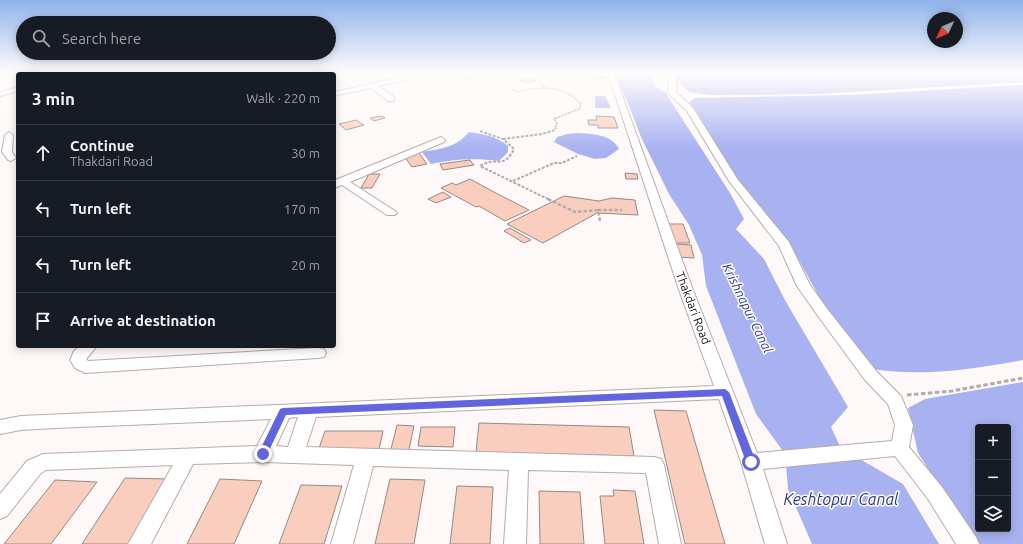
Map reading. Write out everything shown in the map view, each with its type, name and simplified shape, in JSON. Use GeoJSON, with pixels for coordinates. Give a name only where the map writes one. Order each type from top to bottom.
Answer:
{"type":"FeatureCollection","features":[{"type":"Feature","properties":{"kind":"street","name":"Thakdari Road"},"geometry":{"type":"LineString","coordinates":[[620,98],[686,290],[751,462],[776,544]]}},
{"type":"Feature","properties":{"kind":"street"},"geometry":{"type":"LineString","coordinates":[[678,98],[690,110],[734,181],[785,245],[798,271],[798,276],[804,286],[871,376],[895,400],[904,425],[900,448],[909,462],[924,478],[968,544]]}},
{"type":"Feature","properties":{"kind":"street"},"geometry":{"type":"LineString","coordinates":[[9,135],[7,152],[11,158]]}},
{"type":"Feature","properties":{"kind":"street"},"geometry":{"type":"LineString","coordinates":[[338,183],[441,140]]}},
{"type":"Feature","properties":{"kind":"street"},"geometry":{"type":"LineString","coordinates":[[338,183],[391,213]]}},
{"type":"Feature","properties":{"kind":"street"},"geometry":{"type":"LineString","coordinates":[[87,348],[80,355],[78,360],[85,367],[318,353]]}},
{"type":"Feature","properties":{"kind":"street"},"geometry":{"type":"LineString","coordinates":[[0,426],[55,421],[725,392]]}},
{"type":"Feature","properties":{"kind":"street"},"geometry":{"type":"LineString","coordinates":[[294,455],[309,411]]}},
{"type":"Feature","properties":{"kind":"street"},"geometry":{"type":"LineString","coordinates":[[263,454],[283,412]]}},
{"type":"Feature","properties":{"kind":"street"},"geometry":{"type":"LineString","coordinates":[[751,462],[866,453],[900,448]]}},
{"type":"Feature","properties":{"kind":"street"},"geometry":{"type":"LineString","coordinates":[[0,509],[34,467],[43,462],[263,454],[654,465],[670,544]]}},
{"type":"Feature","properties":{"kind":"street"},"geometry":{"type":"LineString","coordinates":[[139,544],[188,456]]}},
{"type":"Feature","properties":{"kind":"street"},"geometry":{"type":"LineString","coordinates":[[342,544],[366,457]]}},
{"type":"Feature","properties":{"kind":"street"},"geometry":{"type":"LineString","coordinates":[[516,544],[518,462]]}},
{"type":"Feature","properties":{"kind":"path"},"geometry":{"type":"LineString","coordinates":[[503,139],[517,136],[545,134],[555,130],[557,123],[554,119],[579,109],[581,104],[578,98]]}},
{"type":"Feature","properties":{"kind":"path"},"geometry":{"type":"LineString","coordinates":[[480,132],[503,139],[510,143],[514,149],[510,156],[503,162],[487,161],[480,166],[575,212],[622,210]]}},
{"type":"Feature","properties":{"kind":"path"},"geometry":{"type":"LineString","coordinates":[[512,182],[554,163],[562,164],[577,156]]}},
{"type":"Feature","properties":{"kind":"path"},"geometry":{"type":"LineString","coordinates":[[598,210],[600,222]]}},
{"type":"Feature","properties":{"kind":"path"},"geometry":{"type":"LineString","coordinates":[[891,395],[952,391],[1023,378]]}},
{"type":"Feature","properties":{"kind":"shaded area"},"geometry":{"type":"Polygon","coordinates":[[[595,98],[606,98],[611,108],[595,108],[595,98]]]}},
{"type":"Feature","properties":{"kind":"shaded area","name":"Keshtopur Canal"},"geometry":{"type":"Polygon","coordinates":[[[626,98],[669,98],[730,193],[744,219],[736,229],[764,259],[786,302],[848,407],[831,427],[841,448],[903,484],[939,544],[812,544],[788,489],[785,454],[756,414],[706,286],[702,255],[689,225],[669,194],[641,137],[626,98]]]}},
{"type":"Feature","properties":{"kind":"shaded area"},"geometry":{"type":"Polygon","coordinates":[[[694,98],[1023,98],[1023,360],[948,371],[910,372],[872,369],[831,319],[800,262],[764,211],[730,169],[689,102],[694,98]]]}},
{"type":"Feature","properties":{"kind":"shaded area"},"geometry":{"type":"Polygon","coordinates":[[[469,132],[485,135],[499,140],[508,146],[508,152],[499,161],[465,160],[431,164],[422,152],[454,144],[469,132]]]}},
{"type":"Feature","properties":{"kind":"shaded area"},"geometry":{"type":"Polygon","coordinates":[[[577,133],[601,136],[611,140],[619,149],[606,158],[595,159],[578,154],[554,142],[557,137],[577,133]]]}},
{"type":"Feature","properties":{"kind":"shaded area"},"geometry":{"type":"Polygon","coordinates":[[[1023,382],[1023,544],[977,544],[918,453],[908,408],[925,399],[1023,382]]]}},
{"type":"Feature","properties":{"kind":"building"},"geometry":{"type":"Polygon","coordinates":[[[382,116],[385,118],[374,121],[370,118],[382,116]]]}},
{"type":"Feature","properties":{"kind":"building"},"geometry":{"type":"Polygon","coordinates":[[[596,116],[614,117],[618,128],[598,128],[598,125],[589,125],[588,120],[597,120],[596,116]]]}},
{"type":"Feature","properties":{"kind":"building"},"geometry":{"type":"Polygon","coordinates":[[[356,120],[364,125],[346,130],[339,124],[356,120]]]}},
{"type":"Feature","properties":{"kind":"building"},"geometry":{"type":"Polygon","coordinates":[[[419,153],[427,164],[412,167],[404,156],[419,153]]]}},
{"type":"Feature","properties":{"kind":"building"},"geometry":{"type":"Polygon","coordinates":[[[470,160],[474,165],[443,170],[440,164],[470,160]]]}},
{"type":"Feature","properties":{"kind":"building"},"geometry":{"type":"Polygon","coordinates":[[[625,173],[637,174],[638,179],[626,179],[625,173]]]}},
{"type":"Feature","properties":{"kind":"building"},"geometry":{"type":"Polygon","coordinates":[[[369,174],[380,174],[372,188],[361,188],[369,174]]]}},
{"type":"Feature","properties":{"kind":"building"},"geometry":{"type":"Polygon","coordinates":[[[470,179],[529,210],[505,221],[479,206],[476,207],[441,188],[452,183],[456,185],[470,179]]]}},
{"type":"Feature","properties":{"kind":"building"},"geometry":{"type":"Polygon","coordinates":[[[443,192],[451,197],[436,203],[428,199],[443,192]]]}},
{"type":"Feature","properties":{"kind":"building"},"geometry":{"type":"Polygon","coordinates":[[[564,196],[599,201],[612,198],[635,200],[638,215],[597,213],[543,243],[507,224],[564,196]]]}},
{"type":"Feature","properties":{"kind":"building"},"geometry":{"type":"Polygon","coordinates":[[[668,224],[683,224],[690,243],[675,243],[668,224]]]}},
{"type":"Feature","properties":{"kind":"building"},"geometry":{"type":"Polygon","coordinates":[[[510,228],[531,240],[524,243],[504,231],[510,228]]]}},
{"type":"Feature","properties":{"kind":"building"},"geometry":{"type":"Polygon","coordinates":[[[676,244],[691,245],[694,258],[678,257],[676,244]]]}},
{"type":"Feature","properties":{"kind":"building"},"geometry":{"type":"Polygon","coordinates":[[[654,410],[686,411],[725,544],[685,544],[654,410]]]}},
{"type":"Feature","properties":{"kind":"building"},"geometry":{"type":"Polygon","coordinates":[[[479,423],[629,427],[634,456],[476,452],[479,423]]]}},
{"type":"Feature","properties":{"kind":"building"},"geometry":{"type":"Polygon","coordinates":[[[397,425],[414,426],[408,454],[390,453],[397,425]]]}},
{"type":"Feature","properties":{"kind":"building"},"geometry":{"type":"Polygon","coordinates":[[[421,427],[455,427],[453,447],[418,446],[421,427]]]}},
{"type":"Feature","properties":{"kind":"building"},"geometry":{"type":"Polygon","coordinates":[[[325,431],[383,431],[378,454],[317,454],[325,431]]]}},
{"type":"Feature","properties":{"kind":"building"},"geometry":{"type":"Polygon","coordinates":[[[125,478],[168,479],[130,544],[82,544],[125,478]]]}},
{"type":"Feature","properties":{"kind":"building"},"geometry":{"type":"Polygon","coordinates":[[[220,479],[262,481],[234,544],[187,544],[220,479]]]}},
{"type":"Feature","properties":{"kind":"building"},"geometry":{"type":"Polygon","coordinates":[[[390,479],[425,480],[414,544],[375,544],[390,479]]]}},
{"type":"Feature","properties":{"kind":"building"},"geometry":{"type":"Polygon","coordinates":[[[55,480],[97,482],[51,544],[4,544],[55,480]]]}},
{"type":"Feature","properties":{"kind":"building"},"geometry":{"type":"Polygon","coordinates":[[[301,485],[342,486],[324,544],[279,544],[301,485]]]}},
{"type":"Feature","properties":{"kind":"building"},"geometry":{"type":"Polygon","coordinates":[[[457,486],[493,487],[490,544],[450,544],[457,486]]]}},
{"type":"Feature","properties":{"kind":"building"},"geometry":{"type":"Polygon","coordinates":[[[613,490],[635,491],[644,544],[605,544],[600,496],[614,496],[613,490]]]}},
{"type":"Feature","properties":{"kind":"building"},"geometry":{"type":"Polygon","coordinates":[[[539,491],[580,492],[584,544],[540,544],[539,491]]]}},
{"type":"Feature","properties":{"kind":"route"},"geometry":{"type":"LineString","coordinates":[[263,454],[283,412],[725,392],[751,462]]}},
{"type":"Feature","properties":{"kind":"water label","name":"Krishnapur Canal"},"geometry":{"type":"Point","coordinates":[748,308]}}]}
